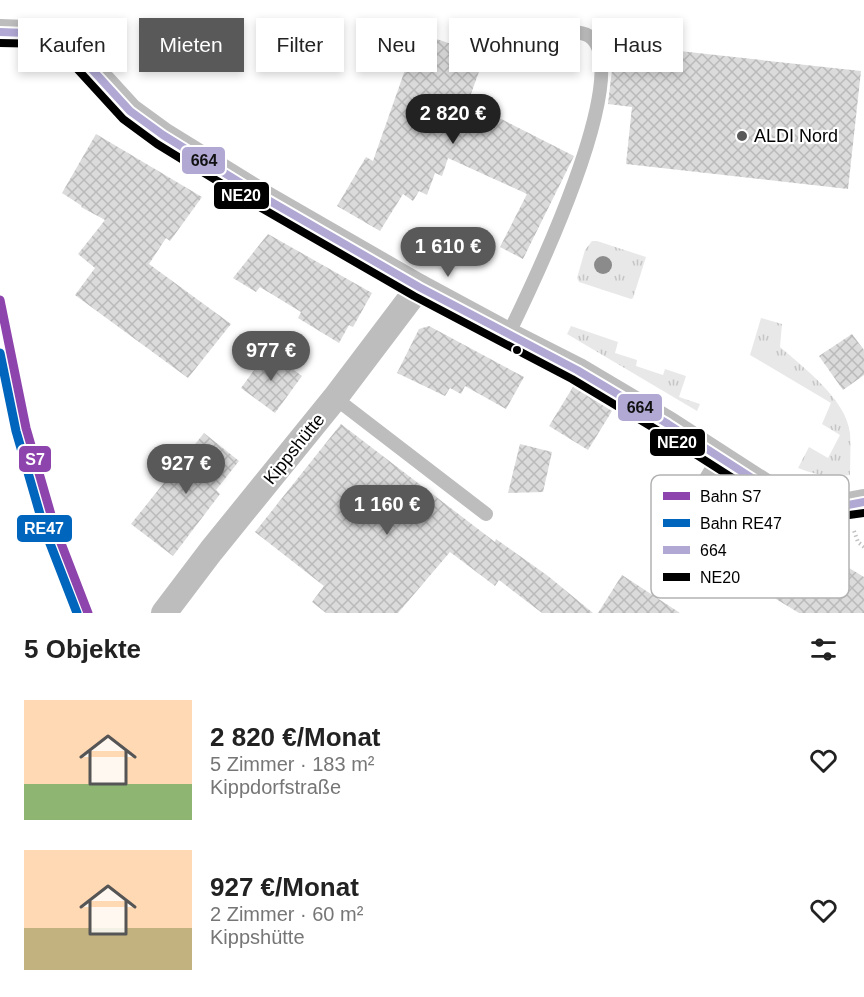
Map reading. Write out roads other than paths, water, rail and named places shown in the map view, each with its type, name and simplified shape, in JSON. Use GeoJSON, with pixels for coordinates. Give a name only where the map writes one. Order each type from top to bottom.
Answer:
{"type":"FeatureCollection","features":[{"type":"Feature","properties":{"kind":"street"},"geometry":{"type":"LineString","coordinates":[[0,32],[52,34],[76,52],[130,111],[162,135],[268,200],[419,286],[508,335],[577,369],[748,475]]}},
{"type":"Feature","properties":{"kind":"street","name":"Kippshütte"},"geometry":{"type":"LineString","coordinates":[[164,613],[211,551],[335,398],[419,286]]}},
{"type":"Feature","properties":{"kind":"street"},"geometry":{"type":"LineString","coordinates":[[849,505],[864,502]]}},
{"type":"Feature","properties":{"kind":"lane"},"geometry":{"type":"LineString","coordinates":[[508,335],[560,222],[597,105],[601,81],[598,44],[588,35],[580,33]]}},
{"type":"Feature","properties":{"kind":"lane","name":"Kippshütte"},"geometry":{"type":"LineString","coordinates":[[335,398],[486,514]]}},
{"type":"Feature","properties":{"kind":"lane"},"geometry":{"type":"LineString","coordinates":[[708,475],[719,457]]}},
{"type":"Feature","properties":{"kind":"rail line","name":"S7"},"geometry":{"type":"LineString","coordinates":[[0,300],[26,428],[54,525],[88,613]]}},
{"type":"Feature","properties":{"kind":"rail line","name":"RE47"},"geometry":{"type":"LineString","coordinates":[[0,353],[16,431],[44,528],[77,613]]}},
{"type":"Feature","properties":{"kind":"place","name":"ALDI Nord"},"geometry":{"type":"Point","coordinates":[742,136]}}]}
